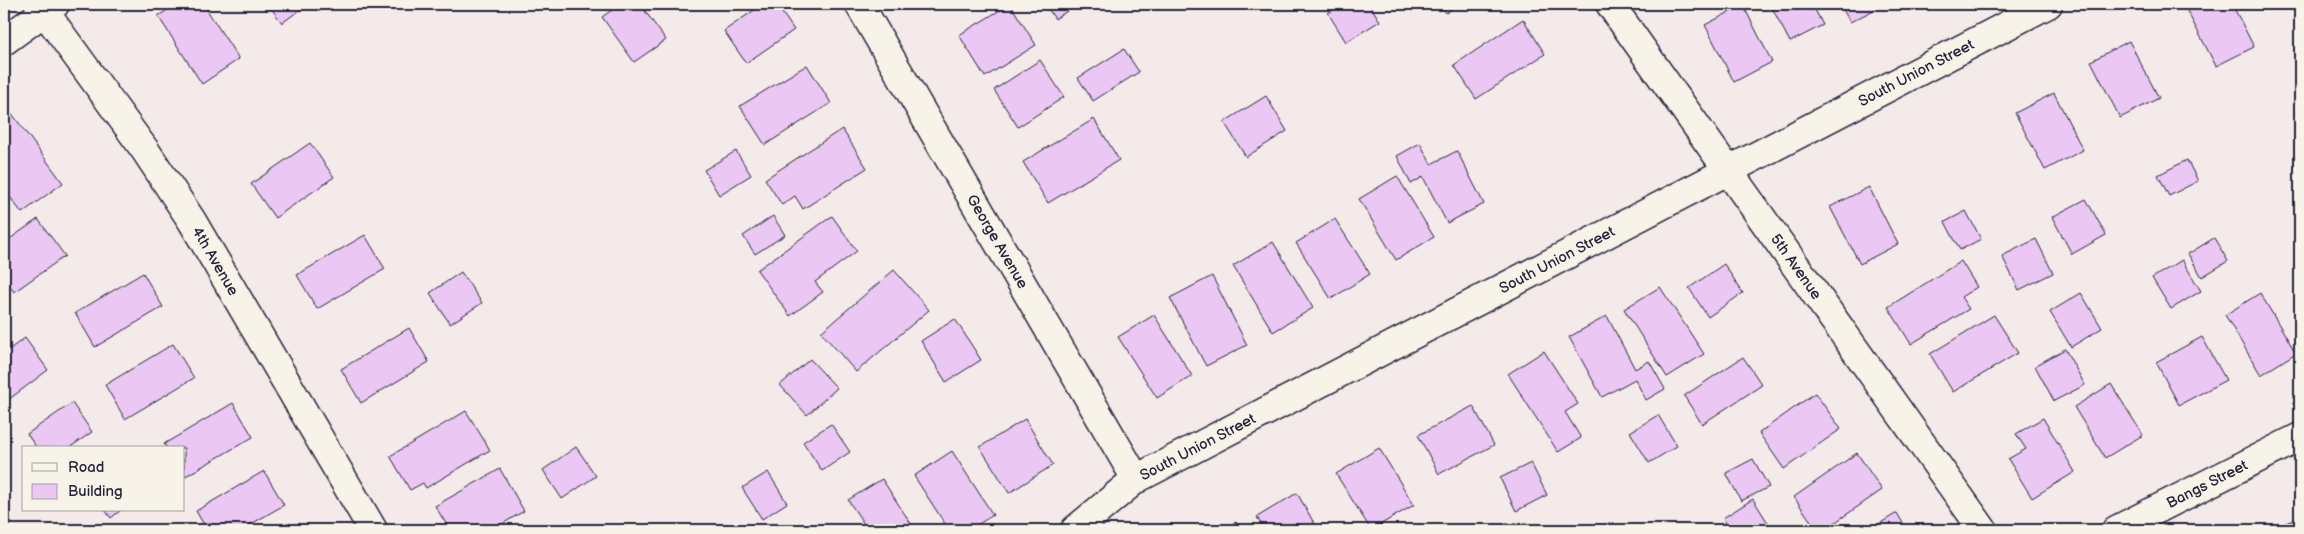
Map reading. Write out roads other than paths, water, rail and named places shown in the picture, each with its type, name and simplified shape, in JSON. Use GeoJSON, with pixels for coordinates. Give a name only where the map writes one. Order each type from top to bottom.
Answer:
{"type":"FeatureCollection","features":[{"type":"Feature","properties":{"kind":"street","name":"George Avenue"},"geometry":{"type":"LineString","coordinates":[[859,4],[1136,479]]}},
{"type":"Feature","properties":{"kind":"street","name":"5th Avenue"},"geometry":{"type":"LineString","coordinates":[[1610,4],[1983,530]]}},
{"type":"Feature","properties":{"kind":"street","name":"South Union Street"},"geometry":{"type":"LineString","coordinates":[[1075,530],[1136,479],[2048,4]]}},
{"type":"Feature","properties":{"kind":"street"},"geometry":{"type":"LineString","coordinates":[[4,41],[46,6]]}},
{"type":"Feature","properties":{"kind":"street","name":"4th Avenue"},"geometry":{"type":"LineString","coordinates":[[46,6],[192,220],[373,530]]}},
{"type":"Feature","properties":{"kind":"street","name":"Bangs Street"},"geometry":{"type":"LineString","coordinates":[[2116,530],[2300,437]]}}]}
